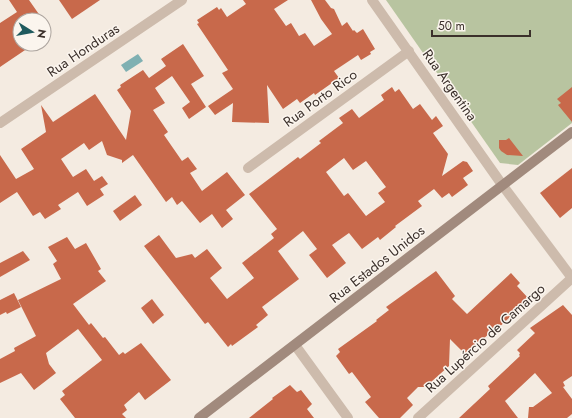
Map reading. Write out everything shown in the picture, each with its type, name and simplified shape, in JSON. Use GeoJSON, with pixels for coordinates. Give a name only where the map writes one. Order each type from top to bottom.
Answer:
{"type":"FeatureCollection","features":[{"type":"Feature","properties":{"kind":"main road","name":"Rua Estados Unidos"},"geometry":{"type":"LineString","coordinates":[[199,418],[572,132]]}},
{"type":"Feature","properties":{"kind":"street","name":"Rua Honduras"},"geometry":{"type":"LineString","coordinates":[[0,122],[182,0]]}},
{"type":"Feature","properties":{"kind":"street","name":"Rua Argentina"},"geometry":{"type":"LineString","coordinates":[[372,0],[503,186],[572,278]]}},
{"type":"Feature","properties":{"kind":"street","name":"Rua Porto Rico"},"geometry":{"type":"LineString","coordinates":[[248,168],[409,52]]}},
{"type":"Feature","properties":{"kind":"street","name":"Rua Lupércio de Camargo"},"geometry":{"type":"LineString","coordinates":[[418,418],[572,278]]}},
{"type":"Feature","properties":{"kind":"street"},"geometry":{"type":"LineString","coordinates":[[295,345],[348,418]]}},
{"type":"Feature","properties":{"kind":"green space"},"geometry":{"type":"Polygon","coordinates":[[[386,0],[572,0],[572,123],[518,165],[500,163],[386,0]]]}},
{"type":"Feature","properties":{"kind":"water"},"geometry":{"type":"Polygon","coordinates":[[[138,54],[143,61],[126,72],[121,65],[138,54]]]}},
{"type":"Feature","properties":{"kind":"building"},"geometry":{"type":"Polygon","coordinates":[[[9,0],[29,0],[37,12],[17,12],[9,0]]]}},
{"type":"Feature","properties":{"kind":"building"},"geometry":{"type":"Polygon","coordinates":[[[59,0],[100,0],[72,19],[59,0]]]}},
{"type":"Feature","properties":{"kind":"building"},"geometry":{"type":"Polygon","coordinates":[[[243,0],[288,0],[274,9],[286,26],[291,23],[299,36],[305,33],[314,46],[332,34],[321,19],[311,0],[325,0],[331,8],[334,9],[342,26],[347,22],[353,31],[354,30],[357,33],[363,29],[375,49],[370,52],[371,54],[361,60],[358,55],[334,71],[339,78],[315,95],[314,93],[300,103],[297,99],[283,109],[267,85],[269,123],[232,122],[233,103],[215,115],[208,106],[233,89],[222,73],[228,70],[197,24],[199,23],[197,20],[217,7],[219,10],[221,8],[227,17],[246,4],[243,0]]]}},
{"type":"Feature","properties":{"kind":"building"},"geometry":{"type":"Polygon","coordinates":[[[12,15],[12,52],[22,52],[0,67],[0,23],[12,15]]]}},
{"type":"Feature","properties":{"kind":"building"},"geometry":{"type":"Polygon","coordinates":[[[183,44],[204,76],[191,84],[206,107],[189,119],[182,108],[190,102],[172,76],[155,88],[165,103],[153,110],[168,132],[164,135],[182,161],[188,157],[197,169],[190,173],[202,191],[227,172],[245,195],[226,210],[233,219],[222,228],[212,214],[200,223],[182,201],[177,205],[172,197],[166,202],[133,155],[122,163],[122,160],[107,155],[102,141],[89,150],[84,143],[61,159],[73,177],[86,169],[94,181],[102,176],[108,184],[100,189],[104,195],[87,206],[78,192],[58,205],[61,209],[45,219],[40,212],[33,216],[17,192],[0,203],[0,155],[16,179],[34,169],[21,149],[46,132],[41,105],[53,122],[95,94],[126,140],[131,111],[117,90],[121,87],[120,85],[143,70],[149,78],[166,66],[161,59],[183,44]]]}},
{"type":"Feature","properties":{"kind":"building"},"geometry":{"type":"Polygon","coordinates":[[[392,87],[395,92],[399,89],[413,109],[420,104],[432,120],[436,116],[443,126],[433,133],[448,154],[442,176],[463,161],[467,162],[473,171],[463,178],[468,185],[452,197],[449,193],[442,198],[434,189],[418,201],[422,206],[395,226],[396,227],[380,240],[378,237],[362,249],[349,233],[332,245],[346,263],[327,278],[309,255],[317,249],[303,231],[278,251],[299,279],[262,307],[268,315],[256,325],[258,327],[232,346],[231,344],[228,347],[208,322],[205,324],[144,246],[159,235],[176,258],[192,254],[195,258],[207,249],[222,268],[210,278],[227,299],[254,278],[242,263],[274,238],[271,234],[277,229],[249,194],[298,157],[300,159],[321,143],[319,141],[343,123],[339,118],[352,109],[359,118],[384,100],[381,95],[392,87]],[[344,158],[326,172],[344,196],[348,193],[366,216],[385,202],[378,193],[386,187],[366,161],[353,170],[344,158]]]}},
{"type":"Feature","properties":{"kind":"building"},"geometry":{"type":"Polygon","coordinates":[[[572,87],[572,122],[558,105],[561,103],[557,99],[572,87]]]}},
{"type":"Feature","properties":{"kind":"building"},"geometry":{"type":"Polygon","coordinates":[[[509,138],[523,156],[507,155],[501,151],[499,148],[499,140],[506,140],[509,138]]]}},
{"type":"Feature","properties":{"kind":"building"},"geometry":{"type":"Polygon","coordinates":[[[572,168],[572,208],[560,218],[540,193],[572,168]]]}},
{"type":"Feature","properties":{"kind":"building"},"geometry":{"type":"Polygon","coordinates":[[[135,195],[142,205],[120,221],[113,211],[135,195]]]}},
{"type":"Feature","properties":{"kind":"building"},"geometry":{"type":"Polygon","coordinates":[[[67,237],[75,249],[86,243],[101,269],[98,271],[106,281],[73,304],[89,325],[91,323],[103,338],[105,337],[119,355],[123,352],[125,354],[141,343],[171,380],[145,400],[139,392],[124,405],[127,410],[122,414],[126,418],[75,418],[60,399],[65,395],[62,391],[102,360],[78,329],[46,353],[49,364],[56,373],[34,390],[21,373],[0,383],[0,359],[15,351],[14,348],[36,336],[18,300],[61,279],[53,264],[57,261],[48,247],[67,237]]]}},
{"type":"Feature","properties":{"kind":"building"},"geometry":{"type":"Polygon","coordinates":[[[23,251],[30,260],[0,277],[0,263],[23,251]]]}},
{"type":"Feature","properties":{"kind":"building"},"geometry":{"type":"Polygon","coordinates":[[[436,271],[455,296],[452,299],[467,314],[511,273],[520,283],[517,286],[529,299],[495,331],[494,329],[465,354],[450,339],[449,366],[424,387],[418,387],[407,398],[413,405],[400,418],[379,418],[365,402],[371,397],[352,372],[349,374],[336,356],[340,352],[338,349],[377,321],[376,320],[389,310],[386,307],[436,271]]]}},
{"type":"Feature","properties":{"kind":"building"},"geometry":{"type":"Polygon","coordinates":[[[14,293],[21,307],[7,314],[6,312],[0,315],[0,300],[14,293]]]}},
{"type":"Feature","properties":{"kind":"building"},"geometry":{"type":"Polygon","coordinates":[[[152,299],[164,315],[153,324],[141,308],[152,299]]]}},
{"type":"Feature","properties":{"kind":"building"},"geometry":{"type":"Polygon","coordinates":[[[563,305],[572,315],[572,376],[563,382],[565,386],[563,387],[572,399],[572,414],[567,418],[528,418],[529,407],[533,407],[552,393],[535,373],[505,401],[518,418],[459,418],[490,389],[488,386],[520,356],[520,353],[517,350],[535,333],[530,328],[563,305]]]}},
{"type":"Feature","properties":{"kind":"building"},"geometry":{"type":"Polygon","coordinates":[[[290,385],[297,392],[301,390],[312,404],[307,409],[314,418],[249,418],[273,399],[272,398],[290,385]]]}}]}
